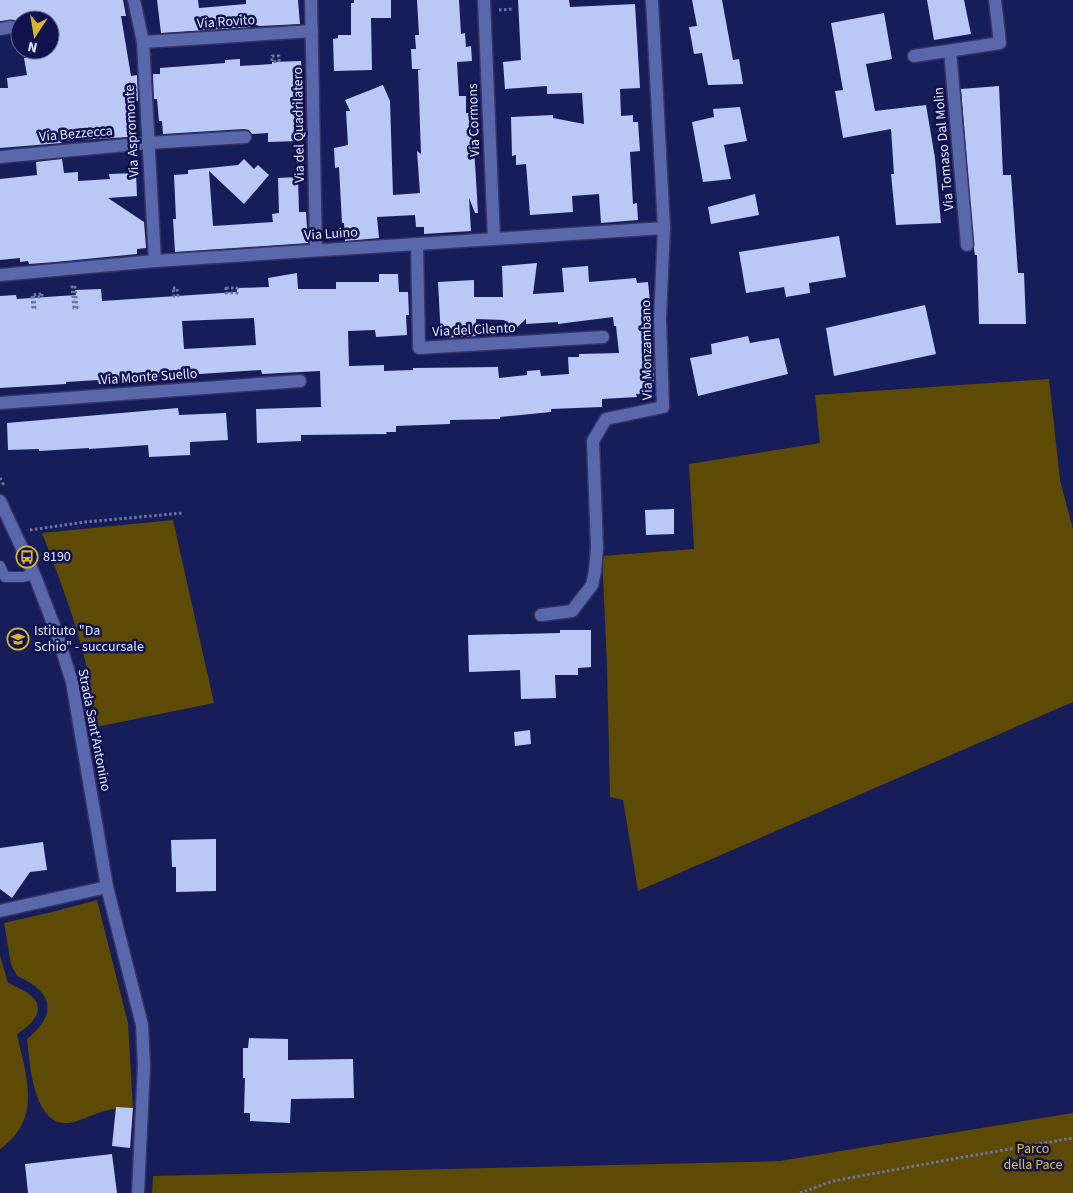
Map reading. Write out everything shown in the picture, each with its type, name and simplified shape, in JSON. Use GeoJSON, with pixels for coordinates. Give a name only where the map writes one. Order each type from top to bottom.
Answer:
{"type":"FeatureCollection","features":[{"type":"Feature","properties":{"kind":"street","name":"Via Aspromonte"},"geometry":{"type":"LineString","coordinates":[[134,0],[143,42],[155,261]]}},
{"type":"Feature","properties":{"kind":"street","name":"Via del Quadrilatero"},"geometry":{"type":"LineString","coordinates":[[311,0],[316,250]]}},
{"type":"Feature","properties":{"kind":"street","name":"Via Cormons"},"geometry":{"type":"LineString","coordinates":[[484,0],[494,239]]}},
{"type":"Feature","properties":{"kind":"street","name":"Via Monzambano"},"geometry":{"type":"LineString","coordinates":[[541,615],[572,611],[592,585],[597,548],[593,441],[606,419],[664,407],[660,318],[664,228],[652,0]]}},
{"type":"Feature","properties":{"kind":"street"},"geometry":{"type":"LineString","coordinates":[[914,56],[1000,43],[995,0]]}},
{"type":"Feature","properties":{"kind":"street","name":"Via Rovito"},"geometry":{"type":"LineString","coordinates":[[143,42],[312,31]]}},
{"type":"Feature","properties":{"kind":"street","name":"Via Tomaso Dal Molin"},"geometry":{"type":"LineString","coordinates":[[950,51],[967,245]]}},
{"type":"Feature","properties":{"kind":"street","name":"Via Bezzecca"},"geometry":{"type":"LineString","coordinates":[[0,157],[245,136]]}},
{"type":"Feature","properties":{"kind":"street","name":"Via Luino"},"geometry":{"type":"LineString","coordinates":[[0,275],[155,261],[664,228]]}},
{"type":"Feature","properties":{"kind":"street","name":"Via del Cilento"},"geometry":{"type":"LineString","coordinates":[[417,244],[419,348],[603,337]]}},
{"type":"Feature","properties":{"kind":"street","name":"Via Monte Suello"},"geometry":{"type":"LineString","coordinates":[[0,404],[300,381]]}},
{"type":"Feature","properties":{"kind":"street","name":"Strada Sant'Antonino"},"geometry":{"type":"LineString","coordinates":[[0,501],[34,574],[56,631],[72,682],[107,887],[142,1025],[144,1065],[138,1193]]}},
{"type":"Feature","properties":{"kind":"street"},"geometry":{"type":"LineString","coordinates":[[0,911],[107,887]]}},
{"type":"Feature","properties":{"kind":"lane"},"geometry":{"type":"LineString","coordinates":[[0,566],[5,577],[23,577],[34,574]]}},
{"type":"Feature","properties":{"kind":"path"},"geometry":{"type":"LineString","coordinates":[[495,10],[514,9]]}},
{"type":"Feature","properties":{"kind":"path"},"geometry":{"type":"LineString","coordinates":[[72,286],[75,286],[77,308],[74,308],[72,286]]}},
{"type":"Feature","properties":{"kind":"path"},"geometry":{"type":"LineString","coordinates":[[42,294],[42,297],[34,297],[35,308],[33,309],[32,295],[42,294]]}},
{"type":"Feature","properties":{"kind":"path"},"geometry":{"type":"LineString","coordinates":[[0,478],[3,484],[0,485]]}},
{"type":"Feature","properties":{"kind":"path"},"geometry":{"type":"LineString","coordinates":[[40,529],[84,522],[183,513]]}},
{"type":"Feature","properties":{"kind":"path"},"geometry":{"type":"LineString","coordinates":[[800,1193],[833,1181],[964,1156],[1073,1138]]}},
{"type":"Feature","properties":{"kind":"green space"},"geometry":{"type":"Polygon","coordinates":[[[1049,379],[1060,480],[1073,529],[1073,702],[638,891],[623,800],[610,797],[602,556],[694,549],[689,464],[820,443],[815,395],[1049,379]]]}},
{"type":"Feature","properties":{"kind":"green space"},"geometry":{"type":"Polygon","coordinates":[[[173,520],[214,703],[96,727],[89,677],[83,652],[42,533],[173,520]]]}},
{"type":"Feature","properties":{"kind":"green space"},"geometry":{"type":"Polygon","coordinates":[[[97,900],[128,1023],[133,1108],[110,1110],[77,1121],[63,1123],[51,1118],[43,1109],[37,1096],[30,1065],[27,1039],[44,1020],[47,1012],[47,1003],[38,989],[17,976],[11,964],[4,923],[97,900]]]}},
{"type":"Feature","properties":{"kind":"green space"},"geometry":{"type":"Polygon","coordinates":[[[0,955],[8,983],[34,998],[38,1009],[36,1016],[30,1024],[17,1034],[27,1081],[27,1111],[22,1124],[13,1137],[0,1149],[0,955]]]}},
{"type":"Feature","properties":{"kind":"green space","name":"Parco della Pace"},"geometry":{"type":"Polygon","coordinates":[[[1073,1113],[1073,1193],[152,1193],[153,1176],[780,1161],[1073,1113]]]}},
{"type":"Feature","properties":{"kind":"building"},"geometry":{"type":"Polygon","coordinates":[[[0,0],[123,0],[126,16],[121,16],[131,76],[137,75],[138,101],[127,102],[129,137],[61,141],[61,143],[0,148],[0,88],[8,88],[7,78],[27,75],[24,60],[60,60],[60,10],[10,10],[10,20],[0,21],[0,0]]]}},
{"type":"Feature","properties":{"kind":"building"},"geometry":{"type":"Polygon","coordinates":[[[157,0],[198,0],[199,8],[246,4],[246,0],[298,0],[300,24],[260,26],[252,24],[252,27],[161,33],[157,0]]]}},
{"type":"Feature","properties":{"kind":"building"},"geometry":{"type":"Polygon","coordinates":[[[354,0],[391,0],[391,18],[371,18],[372,70],[334,71],[333,39],[338,38],[338,35],[351,35],[351,3],[354,3],[354,0]]]}},
{"type":"Feature","properties":{"kind":"building"},"geometry":{"type":"Polygon","coordinates":[[[417,0],[459,0],[461,34],[465,33],[466,47],[471,46],[472,61],[457,62],[459,96],[466,96],[466,113],[472,113],[478,213],[475,213],[469,198],[471,231],[424,234],[424,227],[416,227],[415,215],[377,217],[379,238],[345,241],[344,223],[342,223],[339,167],[335,168],[334,148],[348,145],[346,111],[350,111],[345,100],[383,85],[390,101],[393,195],[420,193],[417,151],[421,154],[418,70],[422,69],[412,69],[411,49],[416,49],[415,35],[419,35],[417,0]]]}},
{"type":"Feature","properties":{"kind":"building"},"geometry":{"type":"Polygon","coordinates":[[[518,0],[569,0],[570,7],[635,4],[640,88],[620,89],[621,116],[633,115],[633,122],[638,122],[640,151],[630,152],[633,204],[637,203],[638,220],[601,223],[599,194],[572,196],[573,212],[530,215],[526,164],[516,165],[516,155],[512,156],[511,117],[553,115],[553,118],[584,124],[582,93],[547,94],[547,86],[505,89],[503,62],[521,60],[518,0]]]}},
{"type":"Feature","properties":{"kind":"building"},"geometry":{"type":"Polygon","coordinates":[[[692,0],[722,0],[733,60],[739,59],[743,84],[708,85],[702,53],[694,54],[689,27],[697,26],[692,0]]]}},
{"type":"Feature","properties":{"kind":"building"},"geometry":{"type":"Polygon","coordinates":[[[927,0],[964,0],[971,34],[934,40],[927,0]]]}},
{"type":"Feature","properties":{"kind":"building"},"geometry":{"type":"Polygon","coordinates":[[[884,13],[892,59],[866,64],[875,111],[926,105],[935,158],[941,223],[896,225],[891,174],[894,174],[891,129],[843,138],[835,91],[843,90],[831,23],[884,13]]]}},
{"type":"Feature","properties":{"kind":"building"},"geometry":{"type":"Polygon","coordinates":[[[240,59],[240,66],[301,61],[303,98],[299,98],[300,141],[268,142],[268,133],[252,134],[249,130],[244,129],[163,134],[162,121],[159,121],[157,99],[154,99],[153,74],[160,74],[160,68],[225,63],[225,60],[240,59]]]}},
{"type":"Feature","properties":{"kind":"building"},"geometry":{"type":"Polygon","coordinates":[[[999,86],[1003,175],[1011,175],[1018,273],[1024,273],[1026,324],[979,324],[977,255],[975,255],[974,249],[961,89],[999,86]]]}},
{"type":"Feature","properties":{"kind":"building"},"geometry":{"type":"Polygon","coordinates":[[[740,107],[747,141],[724,145],[731,179],[703,182],[692,122],[714,117],[713,109],[740,107]]]}},
{"type":"Feature","properties":{"kind":"building"},"geometry":{"type":"Polygon","coordinates":[[[62,159],[64,173],[78,172],[78,181],[110,179],[109,174],[136,173],[137,196],[108,198],[144,222],[146,248],[137,249],[137,254],[55,262],[29,264],[28,261],[20,262],[20,258],[0,260],[0,179],[37,175],[36,162],[62,159]]]}},
{"type":"Feature","properties":{"kind":"building"},"geometry":{"type":"Polygon","coordinates":[[[244,159],[254,169],[258,165],[269,175],[244,204],[209,171],[213,226],[273,222],[272,214],[279,213],[278,178],[298,177],[299,212],[306,212],[308,243],[175,252],[173,219],[176,219],[174,175],[188,174],[188,170],[238,165],[244,159]]]}},
{"type":"Feature","properties":{"kind":"building"},"geometry":{"type":"Polygon","coordinates":[[[755,194],[759,215],[711,224],[708,207],[755,194]]]}},
{"type":"Feature","properties":{"kind":"building"},"geometry":{"type":"Polygon","coordinates":[[[839,236],[846,277],[809,283],[810,293],[786,297],[784,287],[746,293],[739,252],[839,236]]]}},
{"type":"Feature","properties":{"kind":"building"},"geometry":{"type":"Polygon","coordinates":[[[537,263],[533,294],[564,292],[562,268],[588,266],[589,282],[636,278],[637,283],[648,282],[650,341],[653,340],[654,393],[636,394],[637,397],[602,399],[602,407],[551,409],[551,412],[500,417],[500,419],[450,420],[450,424],[396,426],[396,432],[386,432],[387,434],[301,435],[301,441],[257,443],[256,409],[321,407],[320,371],[262,374],[261,370],[185,375],[186,378],[99,384],[98,380],[0,388],[0,296],[16,295],[17,299],[76,295],[75,290],[101,289],[102,301],[237,292],[237,288],[269,287],[268,278],[297,273],[298,289],[336,289],[336,282],[379,282],[379,274],[398,274],[399,292],[408,292],[409,315],[406,315],[407,335],[376,337],[375,330],[348,331],[349,366],[384,365],[384,371],[413,370],[413,368],[498,367],[499,378],[527,375],[527,371],[540,370],[541,376],[569,374],[568,357],[579,357],[579,354],[619,353],[613,317],[558,324],[558,322],[526,324],[526,319],[514,330],[504,320],[476,319],[477,336],[441,338],[438,282],[474,280],[474,297],[503,297],[502,266],[537,263]],[[254,318],[182,321],[184,349],[256,345],[254,318]]]}},
{"type":"Feature","properties":{"kind":"building"},"geometry":{"type":"Polygon","coordinates":[[[925,305],[936,354],[834,376],[826,328],[925,305]]]}},
{"type":"Feature","properties":{"kind":"building"},"geometry":{"type":"Polygon","coordinates":[[[748,336],[750,343],[779,338],[788,374],[698,396],[690,358],[712,354],[711,344],[748,336]]]}},
{"type":"Feature","properties":{"kind":"building"},"geometry":{"type":"Polygon","coordinates":[[[178,408],[179,415],[226,413],[228,440],[190,442],[190,455],[149,457],[148,445],[39,451],[39,449],[8,450],[7,423],[178,408]]]}},
{"type":"Feature","properties":{"kind":"building"},"geometry":{"type":"Polygon","coordinates":[[[674,509],[674,534],[646,535],[645,510],[674,509]]]}},
{"type":"Feature","properties":{"kind":"building"},"geometry":{"type":"Polygon","coordinates":[[[560,630],[591,630],[591,667],[578,668],[578,675],[555,675],[556,698],[521,699],[520,670],[469,672],[468,635],[560,633],[560,630]]]}},
{"type":"Feature","properties":{"kind":"building"},"geometry":{"type":"Polygon","coordinates":[[[530,730],[531,744],[515,746],[514,732],[530,730]]]}},
{"type":"Feature","properties":{"kind":"building"},"geometry":{"type":"Polygon","coordinates":[[[216,839],[216,891],[176,892],[176,867],[172,867],[171,840],[216,839]]]}},
{"type":"Feature","properties":{"kind":"building"},"geometry":{"type":"Polygon","coordinates":[[[43,842],[47,870],[30,872],[12,898],[0,889],[0,848],[43,842]]]}},
{"type":"Feature","properties":{"kind":"building"},"geometry":{"type":"Polygon","coordinates":[[[249,1038],[288,1039],[288,1060],[353,1059],[354,1098],[291,1099],[290,1123],[250,1121],[250,1113],[244,1113],[245,1078],[243,1078],[243,1048],[248,1048],[249,1038]]]}},
{"type":"Feature","properties":{"kind":"building"},"geometry":{"type":"Polygon","coordinates":[[[116,1107],[133,1108],[130,1148],[112,1146],[116,1107]]]}},
{"type":"Feature","properties":{"kind":"building"},"geometry":{"type":"Polygon","coordinates":[[[112,1154],[117,1193],[28,1193],[25,1164],[112,1154]]]}},
{"type":"Feature","properties":{"kind":"place","name":"8190"},"geometry":{"type":"Point","coordinates":[27,557]}},
{"type":"Feature","properties":{"kind":"place","name":"Istituto \"Da Schio\" - succursale"},"geometry":{"type":"Point","coordinates":[18,639]}}]}
